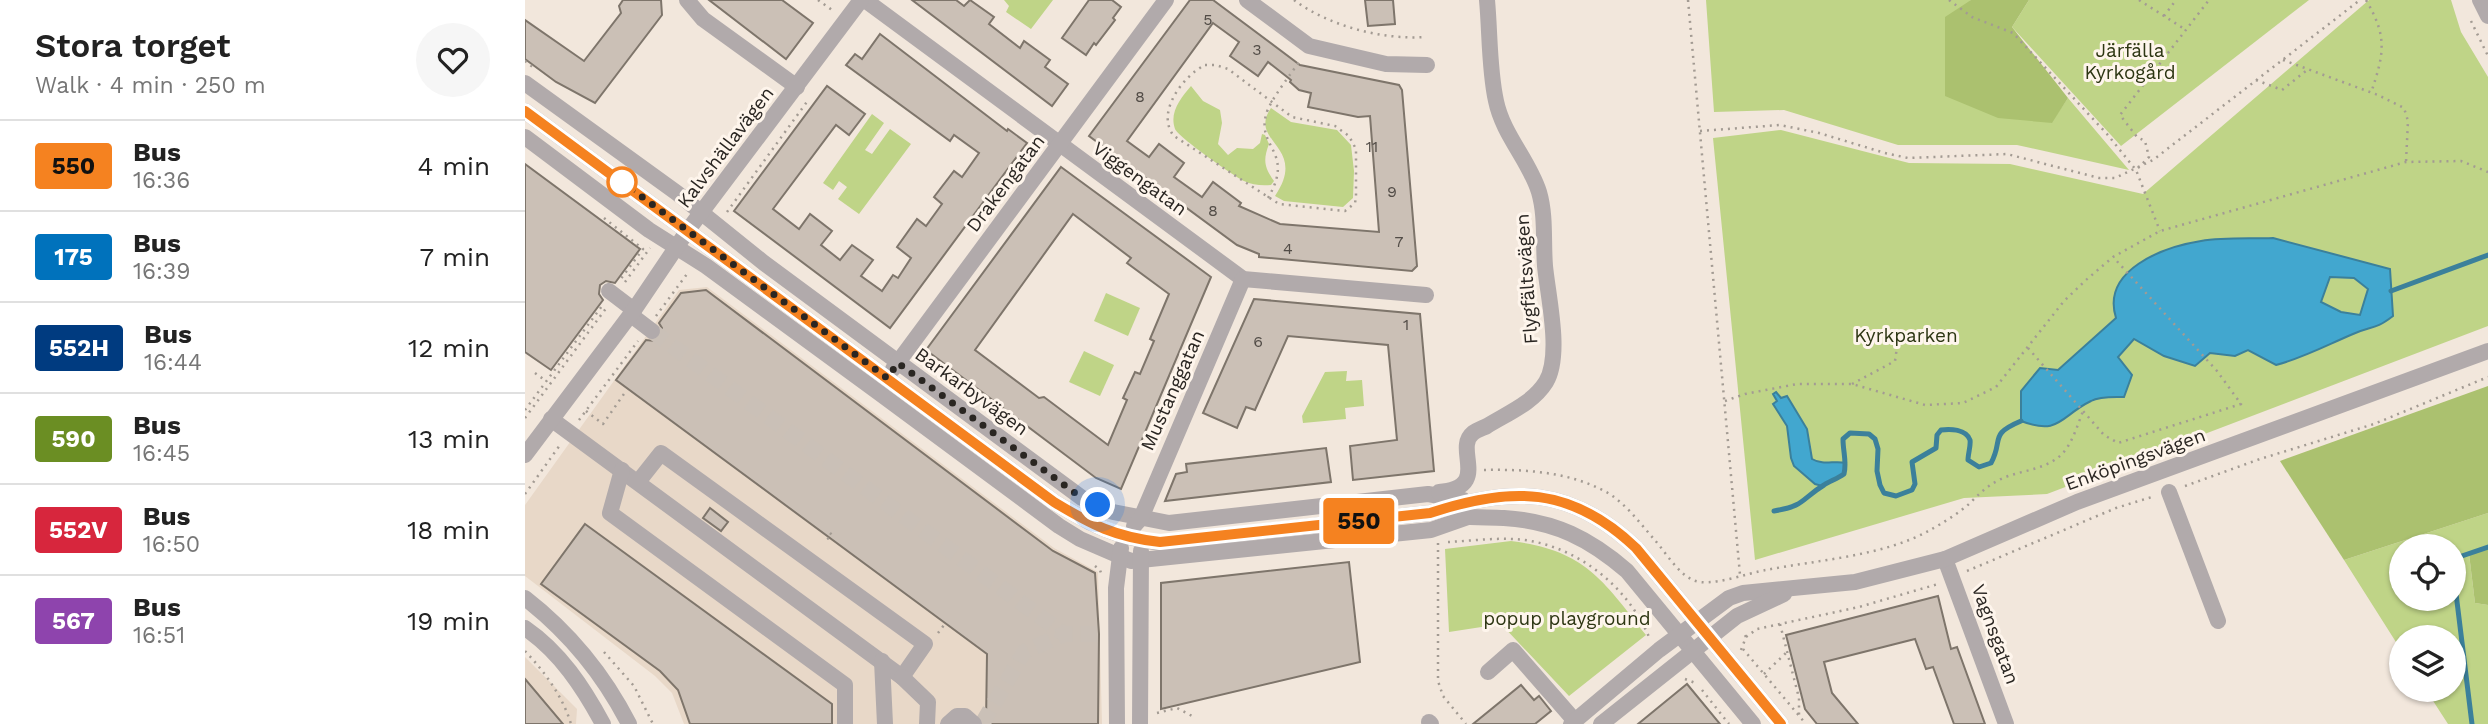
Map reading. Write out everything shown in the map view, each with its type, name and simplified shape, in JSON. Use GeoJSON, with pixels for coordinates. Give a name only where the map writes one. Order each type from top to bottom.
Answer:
{"type":"FeatureCollection","features":[{"type":"Feature","properties":{"kind":"street"},"geometry":{"type":"LineString","coordinates":[[687,0],[703,19],[797,87]]}},
{"type":"Feature","properties":{"kind":"street","name":"Kalvshällavägen"},"geometry":{"type":"LineString","coordinates":[[525,455],[632,312],[688,230],[863,0]]}},
{"type":"Feature","properties":{"kind":"street","name":"Viggengatan"},"geometry":{"type":"LineString","coordinates":[[863,0],[1243,279]]}},
{"type":"Feature","properties":{"kind":"street","name":"Drakengatan"},"geometry":{"type":"LineString","coordinates":[[883,385],[1166,0]]}},
{"type":"Feature","properties":{"kind":"street"},"geometry":{"type":"LineString","coordinates":[[1247,0],[1309,46],[1386,64],[1427,65]]}},
{"type":"Feature","properties":{"kind":"street","name":"Flygfältsvägen"},"geometry":{"type":"LineString","coordinates":[[1428,494],[1459,488],[1466,481],[1468,445],[1473,433],[1534,397],[1549,378],[1552,366],[1553,341],[1543,216],[1533,175],[1505,128],[1496,101],[1487,0]]}},
{"type":"Feature","properties":{"kind":"street"},"geometry":{"type":"LineString","coordinates":[[2480,0],[2488,16]]}},
{"type":"Feature","properties":{"kind":"street","name":"Barkarbyvägen"},"geometry":{"type":"LineString","coordinates":[[525,83],[702,212],[764,263],[1082,498],[1113,512],[1169,523],[1428,494],[1467,509],[1562,528],[1587,540],[1627,571],[1753,724]]}},
{"type":"Feature","properties":{"kind":"street","name":"Barkarbyvägen"},"geometry":{"type":"LineString","coordinates":[[525,111],[688,230],[1059,526],[1080,539],[1131,561],[1141,561],[1431,530],[1467,509],[1504,495],[1552,498],[1587,510],[1615,527],[1636,548],[1781,724]]}},
{"type":"Feature","properties":{"kind":"street","name":"Barkarbyvägen"},"geometry":{"type":"LineString","coordinates":[[525,137],[675,248],[706,266],[1054,502],[1090,523],[1142,540],[1190,541],[1467,509]]}},
{"type":"Feature","properties":{"kind":"street"},"geometry":{"type":"LineString","coordinates":[[1243,279],[1426,295]]}},
{"type":"Feature","properties":{"kind":"street","name":"Mustanggatan"},"geometry":{"type":"LineString","coordinates":[[1117,724],[1108,635],[1124,536],[1140,518],[1243,279]]}},
{"type":"Feature","properties":{"kind":"street"},"geometry":{"type":"LineString","coordinates":[[612,293],[650,330]]}},
{"type":"Feature","properties":{"kind":"street","name":"Enköpingsvägen"},"geometry":{"type":"LineString","coordinates":[[1573,723],[1729,598],[1743,593],[1855,582],[1945,559],[2077,502],[2488,351]]}},
{"type":"Feature","properties":{"kind":"street"},"geometry":{"type":"LineString","coordinates":[[551,419],[902,677],[928,702],[927,724]]}},
{"type":"Feature","properties":{"kind":"street"},"geometry":{"type":"LineString","coordinates":[[638,482],[660,453],[925,644],[902,677]]}},
{"type":"Feature","properties":{"kind":"street"},"geometry":{"type":"LineString","coordinates":[[622,470],[610,513],[845,685],[845,724]]}},
{"type":"Feature","properties":{"kind":"street"},"geometry":{"type":"LineString","coordinates":[[2169,492],[2218,621]]}},
{"type":"Feature","properties":{"kind":"street","name":"Mustanggatan"},"geometry":{"type":"LineString","coordinates":[[1140,518],[1140,724]]}},
{"type":"Feature","properties":{"kind":"street","name":"Vagnsgatan"},"geometry":{"type":"LineString","coordinates":[[1945,559],[2006,724]]}},
{"type":"Feature","properties":{"kind":"street","name":"Enköpingsvägen"},"geometry":{"type":"LineString","coordinates":[[1601,724],[1739,614],[1793,589]]}},
{"type":"Feature","properties":{"kind":"street"},"geometry":{"type":"LineString","coordinates":[[525,598],[567,634],[583,653],[601,676],[629,724]]}},
{"type":"Feature","properties":{"kind":"street"},"geometry":{"type":"LineString","coordinates":[[525,628],[573,674],[603,724]]}},
{"type":"Feature","properties":{"kind":"street"},"geometry":{"type":"LineString","coordinates":[[1108,635],[1140,635]]}},
{"type":"Feature","properties":{"kind":"street"},"geometry":{"type":"LineString","coordinates":[[1488,672],[1513,650],[1573,723]]}},
{"type":"Feature","properties":{"kind":"street"},"geometry":{"type":"LineString","coordinates":[[883,662],[885,724]]}},
{"type":"Feature","properties":{"kind":"street"},"geometry":{"type":"LineString","coordinates":[[948,724],[957,716],[965,716],[974,724]]}},
{"type":"Feature","properties":{"kind":"path"},"geometry":{"type":"LineString","coordinates":[[818,0],[832,10]]}},
{"type":"Feature","properties":{"kind":"path"},"geometry":{"type":"LineString","coordinates":[[1294,0],[1314,14],[1357,29],[1404,38],[1425,37]]}},
{"type":"Feature","properties":{"kind":"path"},"geometry":{"type":"LineString","coordinates":[[1688,0],[1740,575]]}},
{"type":"Feature","properties":{"kind":"path"},"geometry":{"type":"LineString","coordinates":[[1949,0],[1972,17],[2013,33],[2107,134],[2136,170],[2160,230]]}},
{"type":"Feature","properties":{"kind":"path"},"geometry":{"type":"LineString","coordinates":[[2139,0],[2186,30]]}},
{"type":"Feature","properties":{"kind":"path"},"geometry":{"type":"LineString","coordinates":[[2164,16],[2176,0]]}},
{"type":"Feature","properties":{"kind":"path"},"geometry":{"type":"LineString","coordinates":[[2136,170],[2149,157],[2145,141],[2137,137],[2120,115],[2209,0]]}},
{"type":"Feature","properties":{"kind":"path"},"geometry":{"type":"LineString","coordinates":[[1700,131],[1780,125],[1908,158],[2007,155],[2099,178],[2115,178],[2153,160],[2360,0]]}},
{"type":"Feature","properties":{"kind":"path"},"geometry":{"type":"LineString","coordinates":[[2367,0],[2379,21],[2383,41],[2371,93]]}},
{"type":"Feature","properties":{"kind":"path"},"geometry":{"type":"LineString","coordinates":[[2470,19],[2488,56]]}},
{"type":"Feature","properties":{"kind":"path"},"geometry":{"type":"LineString","coordinates":[[1268,198],[1278,180],[1279,165],[1265,130],[1265,115],[1302,58]]}},
{"type":"Feature","properties":{"kind":"path"},"geometry":{"type":"LineString","coordinates":[[2283,60],[2404,108],[2407,121],[2406,162]]}},
{"type":"Feature","properties":{"kind":"path"},"geometry":{"type":"LineString","coordinates":[[1205,65],[1228,69],[1272,103],[1291,117],[1335,126],[1349,136],[1356,149],[1356,197],[1355,203],[1345,211],[1279,204],[1174,136],[1167,128],[1171,102],[1196,69],[1205,65]]}},
{"type":"Feature","properties":{"kind":"path"},"geometry":{"type":"LineString","coordinates":[[2256,80],[2283,90],[2307,70]]}},
{"type":"Feature","properties":{"kind":"path"},"geometry":{"type":"LineString","coordinates":[[727,212],[816,89]]}},
{"type":"Feature","properties":{"kind":"path"},"geometry":{"type":"LineString","coordinates":[[1725,401],[1745,394],[1797,384],[1852,384],[1925,405],[1963,402],[1996,387],[2064,301],[2113,257],[2160,230],[2406,162],[2461,161],[2488,172]]}},
{"type":"Feature","properties":{"kind":"path"},"geometry":{"type":"LineString","coordinates":[[525,410],[643,250],[600,215]]}},
{"type":"Feature","properties":{"kind":"path"},"geometry":{"type":"LineString","coordinates":[[627,246],[635,236]]}},
{"type":"Feature","properties":{"kind":"path"},"geometry":{"type":"LineString","coordinates":[[525,418],[612,293],[650,247]]}},
{"type":"Feature","properties":{"kind":"path"},"geometry":{"type":"LineString","coordinates":[[2028,348],[2104,435],[2118,443],[2241,404],[2217,371],[2113,257]]}},
{"type":"Feature","properties":{"kind":"path"},"geometry":{"type":"LineString","coordinates":[[525,494],[650,330],[687,274],[686,283]]}},
{"type":"Feature","properties":{"kind":"path"},"geometry":{"type":"LineString","coordinates":[[1852,384],[1895,361],[1898,340]]}},
{"type":"Feature","properties":{"kind":"path"},"geometry":{"type":"LineString","coordinates":[[535,373],[546,382]]}},
{"type":"Feature","properties":{"kind":"path"},"geometry":{"type":"LineString","coordinates":[[2190,485],[2260,459],[2374,424],[2488,377]]}},
{"type":"Feature","properties":{"kind":"path"},"geometry":{"type":"LineString","coordinates":[[586,411],[603,424],[626,391]]}},
{"type":"Feature","properties":{"kind":"path"},"geometry":{"type":"LineString","coordinates":[[1692,580],[1713,583],[1740,575],[1843,557],[1907,541],[1931,530],[2001,478],[2046,464],[2063,454],[2083,411]]}},
{"type":"Feature","properties":{"kind":"path"},"geometry":{"type":"LineString","coordinates":[[1500,470],[1516,469],[1550,474]]}},
{"type":"Feature","properties":{"kind":"path"},"geometry":{"type":"LineString","coordinates":[[1805,724],[1743,649],[1746,637],[1757,629],[1859,607],[1920,589],[2116,508],[2148,498]]}},
{"type":"Feature","properties":{"kind":"path"},"geometry":{"type":"LineString","coordinates":[[1431,543],[1513,539],[1552,546],[1592,566],[1607,580],[1642,620],[1652,641]]}},
{"type":"Feature","properties":{"kind":"path"},"geometry":{"type":"LineString","coordinates":[[1438,543],[1438,681],[1443,696],[1466,724]]}},
{"type":"Feature","properties":{"kind":"path"},"geometry":{"type":"LineString","coordinates":[[1780,623],[1799,698],[1799,716]]}},
{"type":"Feature","properties":{"kind":"path"},"geometry":{"type":"LineString","coordinates":[[933,639],[944,625]]}},
{"type":"Feature","properties":{"kind":"path"},"geometry":{"type":"LineString","coordinates":[[525,651],[554,687],[567,710],[571,724]]}},
{"type":"Feature","properties":{"kind":"path"},"geometry":{"type":"LineString","coordinates":[[1764,674],[1787,652]]}},
{"type":"Feature","properties":{"kind":"path"},"geometry":{"type":"LineString","coordinates":[[1681,677],[1698,684],[1729,724]]}},
{"type":"Feature","properties":{"kind":"path"},"geometry":{"type":"LineString","coordinates":[[1154,713],[1177,708],[1192,716]]}},
{"type":"Feature","properties":{"kind":"shaded area"},"geometry":{"type":"Polygon","coordinates":[[[707,287],[1054,548],[1098,572],[1102,724],[684,724],[672,693],[655,676],[525,576],[525,505],[679,290],[707,287]]]}},
{"type":"Feature","properties":{"kind":"shaded area"},"geometry":{"type":"Polygon","coordinates":[[[525,657],[577,709],[576,724],[525,724],[525,657]]]}},
{"type":"Feature","properties":{"kind":"green space"},"geometry":{"type":"Polygon","coordinates":[[[1004,0],[1053,0],[1031,29],[1006,12],[1009,6],[1004,0]]]}},
{"type":"Feature","properties":{"kind":"green space"},"geometry":{"type":"Polygon","coordinates":[[[1706,0],[1971,0],[2051,123],[2068,98],[2129,170],[2017,145],[1898,145],[1784,110],[1714,112],[1706,0]]]}},
{"type":"Feature","properties":{"kind":"green space"},"geometry":{"type":"Polygon","coordinates":[[[1971,0],[2029,0],[2012,27],[2068,98],[2052,123],[1998,118],[1945,96],[1945,17],[1971,0]]]}},
{"type":"Feature","properties":{"kind":"green space","name":"Järfälla Kyrkogård"},"geometry":{"type":"Polygon","coordinates":[[[2029,0],[2309,0],[2121,146],[2012,27],[2029,0]]]}},
{"type":"Feature","properties":{"kind":"green space","name":"Kyrkparken"},"geometry":{"type":"Polygon","coordinates":[[[2369,0],[2451,0],[2461,32],[2488,77],[2488,326],[2047,494],[1964,498],[1755,560],[1713,138],[1781,130],[1909,163],[2010,164],[2143,194],[2369,0]]]}},
{"type":"Feature","properties":{"kind":"green space"},"geometry":{"type":"Polygon","coordinates":[[[1191,86],[1203,101],[1220,110],[1222,123],[1218,144],[1228,155],[1237,148],[1253,149],[1260,143],[1262,134],[1265,135],[1269,144],[1265,163],[1274,181],[1271,185],[1244,181],[1178,133],[1174,123],[1175,111],[1191,86]]]}},
{"type":"Feature","properties":{"kind":"green space"},"geometry":{"type":"Polygon","coordinates":[[[1271,108],[1291,122],[1337,130],[1351,145],[1353,198],[1343,207],[1284,201],[1275,196],[1284,179],[1285,166],[1282,155],[1266,129],[1266,119],[1271,108]]]}},
{"type":"Feature","properties":{"kind":"green space"},"geometry":{"type":"Polygon","coordinates":[[[872,114],[884,123],[865,150],[872,154],[890,129],[911,144],[859,214],[838,199],[847,187],[839,181],[833,190],[823,183],[872,114]]]}},
{"type":"Feature","properties":{"kind":"green space"},"geometry":{"type":"Polygon","coordinates":[[[1106,293],[1140,308],[1128,336],[1094,321],[1106,293]]]}},
{"type":"Feature","properties":{"kind":"green space"},"geometry":{"type":"Polygon","coordinates":[[[1084,351],[1114,365],[1100,396],[1069,382],[1084,351]]]}},
{"type":"Feature","properties":{"kind":"green space"},"geometry":{"type":"Polygon","coordinates":[[[1347,371],[1346,381],[1362,380],[1364,406],[1345,408],[1346,419],[1303,423],[1302,416],[1325,372],[1347,371]]]}},
{"type":"Feature","properties":{"kind":"green space"},"geometry":{"type":"Polygon","coordinates":[[[2488,386],[2488,513],[2424,534],[2389,534],[2389,545],[2344,560],[2280,461],[2488,386]]]}},
{"type":"Feature","properties":{"kind":"green space"},"geometry":{"type":"Polygon","coordinates":[[[2488,513],[2488,549],[2469,554],[2475,603],[2488,605],[2488,724],[2448,724],[2434,702],[2466,702],[2466,625],[2389,625],[2389,631],[2344,560],[2389,545],[2389,611],[2466,611],[2466,534],[2424,534],[2488,513]]]}},
{"type":"Feature","properties":{"kind":"green space","name":"popup playground"},"geometry":{"type":"Polygon","coordinates":[[[1511,541],[1536,545],[1575,560],[1604,583],[1646,635],[1569,696],[1501,624],[1449,632],[1445,549],[1511,541]]]}},
{"type":"Feature","properties":{"kind":"green space"},"geometry":{"type":"Polygon","coordinates":[[[2488,549],[2488,605],[2475,603],[2469,554],[2488,549]]]}},
{"type":"Feature","properties":{"kind":"water"},"geometry":{"type":"Polygon","coordinates":[[[2273,238],[2390,269],[2393,316],[2377,326],[2276,365],[2248,350],[2235,356],[2210,353],[2195,366],[2164,356],[2134,339],[2118,357],[2132,375],[2124,397],[2095,399],[2052,425],[2034,425],[2021,421],[2021,391],[2040,368],[2058,370],[2116,318],[2114,301],[2118,287],[2126,274],[2139,264],[2153,255],[2201,241],[2273,238]],[[2330,277],[2321,302],[2341,312],[2360,315],[2368,289],[2354,278],[2330,277]]]}},
{"type":"Feature","properties":{"kind":"water"},"geometry":{"type":"Polygon","coordinates":[[[1776,392],[1781,398],[1787,396],[1807,429],[1812,459],[1846,463],[1844,474],[1822,486],[1815,484],[1794,466],[1787,426],[1773,404],[1777,401],[1773,394],[1776,392]]]}},
{"type":"Feature","properties":{"kind":"building"},"geometry":{"type":"Polygon","coordinates":[[[623,0],[661,0],[662,15],[595,103],[556,82],[525,59],[525,20],[584,61],[621,13],[619,6],[623,0]]]}},
{"type":"Feature","properties":{"kind":"building"},"geometry":{"type":"Polygon","coordinates":[[[709,0],[782,0],[813,23],[786,59],[709,0]]]}},
{"type":"Feature","properties":{"kind":"building"},"geometry":{"type":"Polygon","coordinates":[[[912,0],[956,0],[964,6],[970,0],[994,17],[989,24],[1020,48],[1024,41],[1050,60],[1045,67],[1068,84],[1052,106],[912,0]]]}},
{"type":"Feature","properties":{"kind":"building"},"geometry":{"type":"Polygon","coordinates":[[[1089,0],[1112,0],[1121,7],[1113,18],[1115,20],[1086,55],[1062,38],[1089,0]]]}},
{"type":"Feature","properties":{"kind":"building"},"geometry":{"type":"Polygon","coordinates":[[[1190,0],[1213,0],[1300,65],[1399,85],[1402,90],[1417,266],[1412,271],[1259,257],[1259,254],[1237,245],[1089,136],[1190,0]],[[1213,23],[1127,141],[1149,157],[1159,144],[1184,163],[1174,177],[1202,197],[1213,182],[1241,203],[1239,206],[1280,224],[1379,232],[1370,116],[1358,117],[1308,107],[1311,93],[1299,90],[1268,62],[1258,76],[1230,56],[1239,42],[1213,23]]]}},
{"type":"Feature","properties":{"kind":"building"},"geometry":{"type":"Polygon","coordinates":[[[1365,0],[1393,0],[1395,24],[1368,26],[1365,0]]]}},
{"type":"Feature","properties":{"kind":"building"},"geometry":{"type":"Polygon","coordinates":[[[880,34],[1007,131],[1008,129],[1027,143],[890,328],[734,211],[827,86],[865,114],[849,135],[836,125],[773,209],[799,229],[810,214],[832,231],[821,245],[840,260],[852,245],[873,260],[861,276],[882,291],[893,275],[898,278],[911,258],[897,247],[917,219],[926,226],[942,204],[934,197],[954,171],[962,177],[979,153],[954,135],[950,141],[846,65],[855,54],[862,59],[880,34]]]}},
{"type":"Feature","properties":{"kind":"building"},"geometry":{"type":"Polygon","coordinates":[[[525,164],[640,249],[615,283],[606,281],[600,285],[599,294],[603,300],[551,370],[525,352],[525,164]]]}},
{"type":"Feature","properties":{"kind":"building"},"geometry":{"type":"Polygon","coordinates":[[[1061,167],[1211,277],[1121,489],[1096,478],[926,350],[1061,167]],[[1073,214],[975,350],[1108,445],[1127,400],[1123,398],[1135,372],[1140,374],[1154,341],[1150,339],[1169,294],[1127,263],[1131,258],[1073,214]]]}},
{"type":"Feature","properties":{"kind":"building"},"geometry":{"type":"Polygon","coordinates":[[[706,290],[1053,551],[1095,573],[1099,634],[1098,724],[986,724],[987,654],[616,380],[646,340],[655,341],[661,337],[662,328],[659,323],[681,293],[706,290]]]}},
{"type":"Feature","properties":{"kind":"building"},"geometry":{"type":"Polygon","coordinates":[[[1254,299],[1420,314],[1434,471],[1353,480],[1350,446],[1397,440],[1388,345],[1288,336],[1255,410],[1246,407],[1237,428],[1203,413],[1254,299]]]}},
{"type":"Feature","properties":{"kind":"building"},"geometry":{"type":"Polygon","coordinates":[[[1326,448],[1331,482],[1165,501],[1176,474],[1187,472],[1186,464],[1326,448]]]}},
{"type":"Feature","properties":{"kind":"building"},"geometry":{"type":"Polygon","coordinates":[[[710,508],[728,522],[721,531],[703,518],[710,508]]]}},
{"type":"Feature","properties":{"kind":"building"},"geometry":{"type":"Polygon","coordinates":[[[585,524],[832,704],[832,724],[690,724],[678,690],[660,671],[541,584],[585,524]]]}},
{"type":"Feature","properties":{"kind":"building"},"geometry":{"type":"Polygon","coordinates":[[[1349,562],[1360,662],[1161,709],[1161,583],[1349,562]]]}},
{"type":"Feature","properties":{"kind":"building"},"geometry":{"type":"Polygon","coordinates":[[[1938,596],[1951,649],[1957,647],[1985,724],[1954,724],[1933,667],[1926,669],[1915,639],[1824,662],[1832,693],[1858,724],[1817,724],[1805,709],[1786,635],[1938,596]]]}},
{"type":"Feature","properties":{"kind":"building"},"geometry":{"type":"Polygon","coordinates":[[[525,679],[563,724],[525,724],[525,679]]]}},
{"type":"Feature","properties":{"kind":"building"},"geometry":{"type":"Polygon","coordinates":[[[1687,684],[1720,724],[1638,724],[1671,697],[1687,684]]]}},
{"type":"Feature","properties":{"kind":"building"},"geometry":{"type":"Polygon","coordinates":[[[1521,685],[1534,700],[1539,696],[1551,711],[1535,724],[1473,724],[1521,685]]]}},
{"type":"Feature","properties":{"kind":"waterway"},"geometry":{"type":"LineString","coordinates":[[2391,291],[2488,255]]}},
{"type":"Feature","properties":{"kind":"waterway"},"geometry":{"type":"LineString","coordinates":[[1774,511],[1797,504],[1844,474],[1843,439],[1850,433],[1869,434],[1875,439],[1880,485],[1884,493],[1896,496],[1912,490],[1915,484],[1912,462],[1936,448],[1937,435],[1941,430],[1957,430],[1968,436],[1968,460],[1979,467],[1991,463],[2000,434],[2021,421]]}},
{"type":"Feature","properties":{"kind":"waterway"},"geometry":{"type":"LineString","coordinates":[[2466,555],[2488,547]]}},
{"type":"Feature","properties":{"kind":"waterway"},"geometry":{"type":"LineString","coordinates":[[2458,611],[2472,724]]}},
{"type":"Feature","properties":{"kind":"tunnel"},"geometry":{"type":"LineString","coordinates":[[652,331],[1064,634]]}},
{"type":"Feature","properties":{"kind":"tunnel"},"geometry":{"type":"LineString","coordinates":[[982,724],[1024,652],[1064,634],[1099,634]]}},
{"type":"Feature","properties":{"kind":"bus line","name":"550"},"geometry":{"type":"LineString","coordinates":[[525,111],[1054,502],[1106,531],[1134,539],[1190,541],[1430,513],[1467,501],[1504,495],[1552,498],[1587,510],[1615,527],[1636,548],[1781,724]]}},
{"type":"Feature","properties":{"kind":"route"},"geometry":{"type":"LineString","coordinates":[[622,182],[887,378],[898,363],[1082,498],[1098,505]]}}]}
